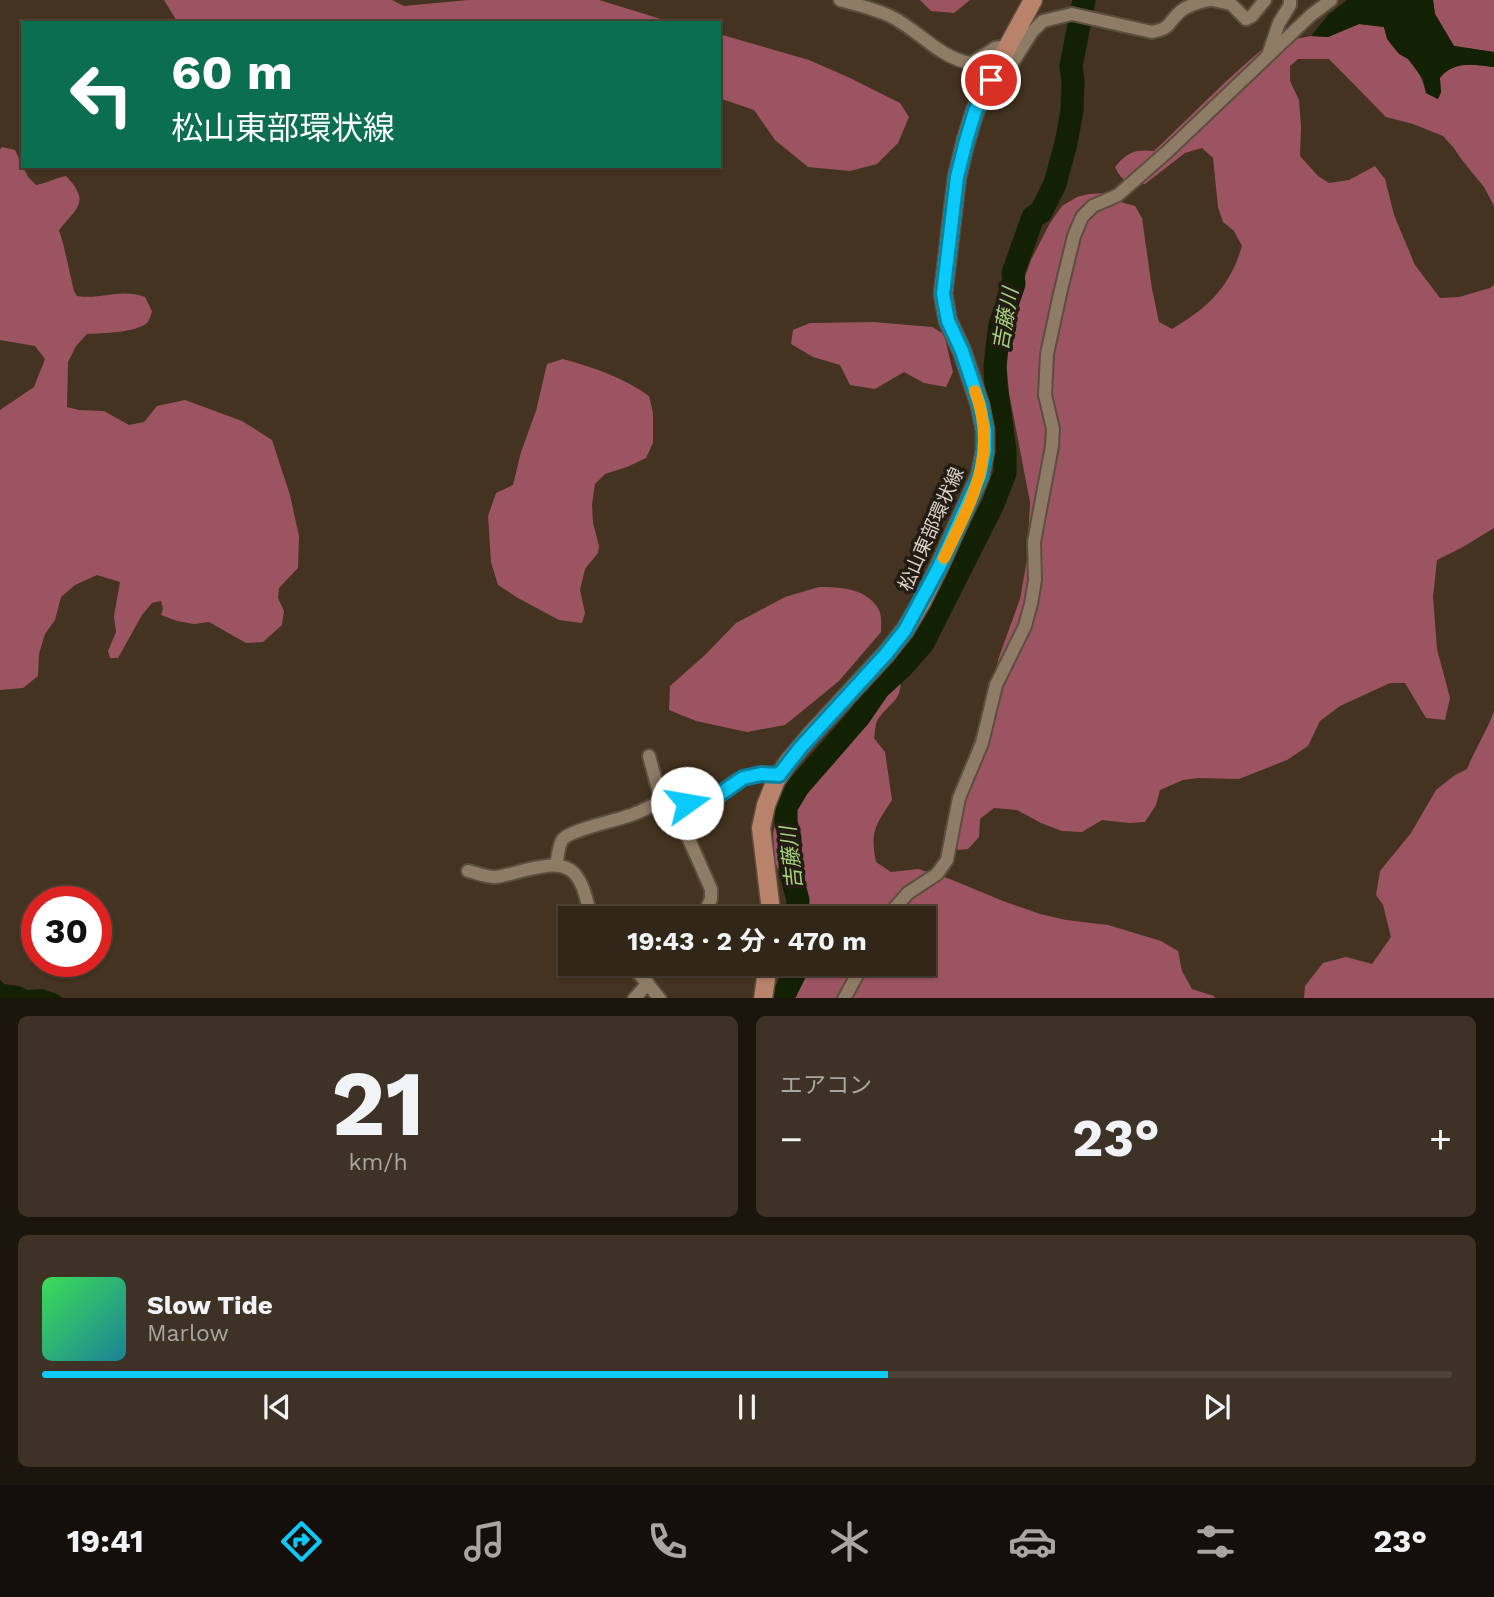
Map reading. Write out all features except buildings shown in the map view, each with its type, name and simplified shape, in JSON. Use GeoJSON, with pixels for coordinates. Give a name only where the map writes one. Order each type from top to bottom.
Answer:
{"type":"FeatureCollection","features":[{"type":"Feature","properties":{"kind":"main road","name":"松山東部環状線"},"geometry":{"type":"LineString","coordinates":[[770,906],[761,828],[766,806],[779,775],[811,734],[905,630],[939,567],[980,476],[985,451],[985,430],[980,405],[962,351],[948,321],[943,294],[957,177],[975,111],[1033,0]]}},
{"type":"Feature","properties":{"kind":"main road"},"geometry":{"type":"LineString","coordinates":[[763,998],[766,976]]}},
{"type":"Feature","properties":{"kind":"street"},"geometry":{"type":"LineString","coordinates":[[840,0],[891,16],[963,62],[971,63],[995,48],[1008,46]]}},
{"type":"Feature","properties":{"kind":"street"},"geometry":{"type":"LineString","coordinates":[[991,80],[1005,75],[1032,32],[1043,21],[1072,14],[1152,32],[1164,29],[1181,11],[1198,3],[1211,0],[1231,4],[1246,19],[1252,16],[1265,0]]}},
{"type":"Feature","properties":{"kind":"street"},"geometry":{"type":"LineString","coordinates":[[1268,55],[1290,0]]}},
{"type":"Feature","properties":{"kind":"street"},"geometry":{"type":"LineString","coordinates":[[897,906],[908,893],[937,874],[947,860],[959,799],[982,743],[996,685],[1025,626],[1031,604],[1035,580],[1034,542],[1052,446],[1053,429],[1045,395],[1047,354],[1074,236],[1082,217],[1093,206],[1118,195],[1311,15],[1331,0]]}},
{"type":"Feature","properties":{"kind":"street"},"geometry":{"type":"LineString","coordinates":[[649,755],[660,796],[666,801]]}},
{"type":"Feature","properties":{"kind":"street"},"geometry":{"type":"LineString","coordinates":[[708,906],[711,889],[687,835],[687,823],[691,814],[743,778],[761,774],[779,775]]}},
{"type":"Feature","properties":{"kind":"street"},"geometry":{"type":"LineString","coordinates":[[556,866],[560,844],[568,836],[666,801],[687,803],[697,810]]}},
{"type":"Feature","properties":{"kind":"street"},"geometry":{"type":"LineString","coordinates":[[468,871],[491,877],[543,867],[566,867],[574,873],[588,906]]}},
{"type":"Feature","properties":{"kind":"street"},"geometry":{"type":"LineString","coordinates":[[641,976],[659,998]]}},
{"type":"Feature","properties":{"kind":"street"},"geometry":{"type":"LineString","coordinates":[[635,998],[649,976]]}},
{"type":"Feature","properties":{"kind":"street"},"geometry":{"type":"LineString","coordinates":[[845,998],[856,976]]}},
{"type":"Feature","properties":{"kind":"shaded area"},"geometry":{"type":"Polygon","coordinates":[[[164,0],[392,0],[404,6],[468,0],[599,0],[667,21],[177,21],[164,0]]]}},
{"type":"Feature","properties":{"kind":"shaded area"},"geometry":{"type":"Polygon","coordinates":[[[920,0],[970,0],[954,13],[931,11],[920,0]]]}},
{"type":"Feature","properties":{"kind":"shaded area"},"geometry":{"type":"Polygon","coordinates":[[[1347,0],[1433,0],[1435,14],[1454,46],[1494,52],[1494,67],[1465,65],[1452,68],[1440,78],[1441,92],[1438,99],[1426,93],[1423,79],[1408,59],[1399,54],[1387,39],[1384,27],[1359,24],[1328,37],[1311,36],[1328,15],[1347,0]]]}},
{"type":"Feature","properties":{"kind":"shaded area"},"geometry":{"type":"Polygon","coordinates":[[[1433,0],[1494,0],[1494,52],[1454,46],[1435,14],[1433,0]]]}},
{"type":"Feature","properties":{"kind":"shaded area"},"geometry":{"type":"Polygon","coordinates":[[[1359,24],[1384,27],[1392,45],[1417,69],[1426,93],[1438,99],[1441,92],[1439,78],[1451,68],[1465,65],[1494,67],[1494,206],[1484,187],[1443,136],[1386,117],[1329,59],[1298,59],[1290,66],[1290,81],[1299,100],[1300,156],[1318,176],[1329,183],[1349,180],[1375,166],[1385,179],[1394,215],[1415,265],[1440,298],[1459,297],[1494,285],[1494,528],[1437,560],[1433,597],[1437,649],[1450,698],[1445,720],[1426,718],[1405,683],[1390,683],[1340,706],[1320,721],[1308,746],[1287,760],[1239,779],[1183,780],[1160,790],[1156,805],[1145,822],[1102,820],[1082,832],[1062,831],[1017,810],[994,808],[980,819],[979,837],[968,849],[958,850],[944,833],[1020,599],[1027,560],[1030,502],[1009,393],[1005,348],[1031,260],[1062,206],[1077,197],[1105,193],[1135,206],[1142,218],[1159,322],[1172,329],[1196,313],[1224,285],[1242,246],[1234,231],[1223,222],[1218,207],[1213,158],[1202,148],[1185,153],[1145,184],[1124,179],[1115,167],[1132,153],[1154,151],[1232,76],[1281,35],[1296,39],[1328,37],[1359,24]]]}},
{"type":"Feature","properties":{"kind":"shaded area"},"geometry":{"type":"Polygon","coordinates":[[[721,35],[809,60],[900,103],[909,117],[898,143],[877,164],[850,171],[808,167],[775,140],[754,110],[721,99],[721,35]]]}},
{"type":"Feature","properties":{"kind":"shaded area"},"geometry":{"type":"Polygon","coordinates":[[[2,147],[15,150],[21,168],[36,185],[66,176],[78,192],[80,199],[76,210],[59,230],[77,296],[136,295],[145,297],[152,311],[148,322],[143,326],[119,332],[87,334],[76,346],[68,362],[67,407],[104,411],[129,425],[144,422],[157,406],[185,400],[242,421],[272,440],[290,495],[299,536],[298,568],[279,588],[278,598],[284,611],[282,625],[263,642],[246,643],[209,622],[194,624],[161,615],[161,601],[152,603],[142,615],[118,658],[110,658],[108,651],[116,632],[114,616],[120,582],[97,575],[75,585],[61,597],[55,620],[45,634],[39,654],[38,676],[23,688],[0,690],[0,410],[34,387],[45,359],[35,346],[0,340],[2,147]]]}},
{"type":"Feature","properties":{"kind":"shaded area"},"geometry":{"type":"Polygon","coordinates":[[[874,322],[932,327],[944,334],[953,372],[946,387],[924,383],[904,372],[875,389],[850,385],[840,365],[813,357],[791,344],[793,330],[810,323],[874,322]]]}},
{"type":"Feature","properties":{"kind":"shaded area"},"geometry":{"type":"Polygon","coordinates":[[[563,359],[608,374],[649,396],[653,413],[653,443],[646,458],[605,474],[595,484],[593,523],[599,546],[598,553],[585,569],[580,590],[585,613],[582,623],[559,620],[498,585],[491,562],[488,516],[496,493],[513,485],[521,452],[536,411],[547,364],[563,359]]]}},
{"type":"Feature","properties":{"kind":"shaded area"},"geometry":{"type":"Polygon","coordinates":[[[819,587],[844,588],[861,593],[874,603],[881,615],[881,632],[839,681],[785,725],[747,732],[696,721],[669,710],[670,686],[736,623],[785,597],[819,587]]]}},
{"type":"Feature","properties":{"kind":"shaded area"},"geometry":{"type":"Polygon","coordinates":[[[893,671],[899,673],[900,690],[877,721],[874,738],[885,752],[892,800],[875,830],[876,862],[891,872],[918,869],[950,879],[1040,914],[1108,925],[1161,941],[1178,951],[1182,971],[1192,989],[1215,998],[794,998],[800,976],[936,976],[936,906],[808,906],[804,891],[785,886],[775,862],[773,833],[778,815],[796,785],[826,752],[872,681],[893,671]]]}},
{"type":"Feature","properties":{"kind":"shaded area"},"geometry":{"type":"Polygon","coordinates":[[[1494,711],[1494,998],[1304,998],[1305,986],[1323,963],[1346,957],[1372,964],[1391,937],[1383,905],[1376,895],[1380,871],[1411,833],[1436,790],[1467,769],[1494,711]]]}},
{"type":"Feature","properties":{"kind":"shaded area"},"geometry":{"type":"Polygon","coordinates":[[[0,980],[4,984],[28,990],[42,989],[63,998],[0,998],[0,980]]]}},
{"type":"Feature","properties":{"kind":"waterway","name":"吉藤川"},"geometry":{"type":"LineString","coordinates":[[798,906],[790,870],[786,807],[798,787],[859,717],[879,688],[923,643],[993,504],[1005,473],[995,367],[1000,325],[1014,284],[1013,273],[1033,217],[1041,212],[1055,184],[1066,143],[1072,111],[1071,66],[1084,0]]}},
{"type":"Feature","properties":{"kind":"waterway","name":"吉藤川"},"geometry":{"type":"LineString","coordinates":[[782,998],[794,976]]}},
{"type":"Feature","properties":{"kind":"slow traffic"},"geometry":{"type":"LineString","coordinates":[[944,558],[980,476],[985,451],[985,430],[975,391]]}},
{"type":"Feature","properties":{"kind":"route"},"geometry":{"type":"LineString","coordinates":[[687,803],[697,810],[743,778],[761,774],[779,775],[905,630],[921,603],[971,499],[980,476],[985,451],[985,430],[980,405],[962,351],[948,321],[943,294],[957,177],[975,111],[991,80]]}}]}
